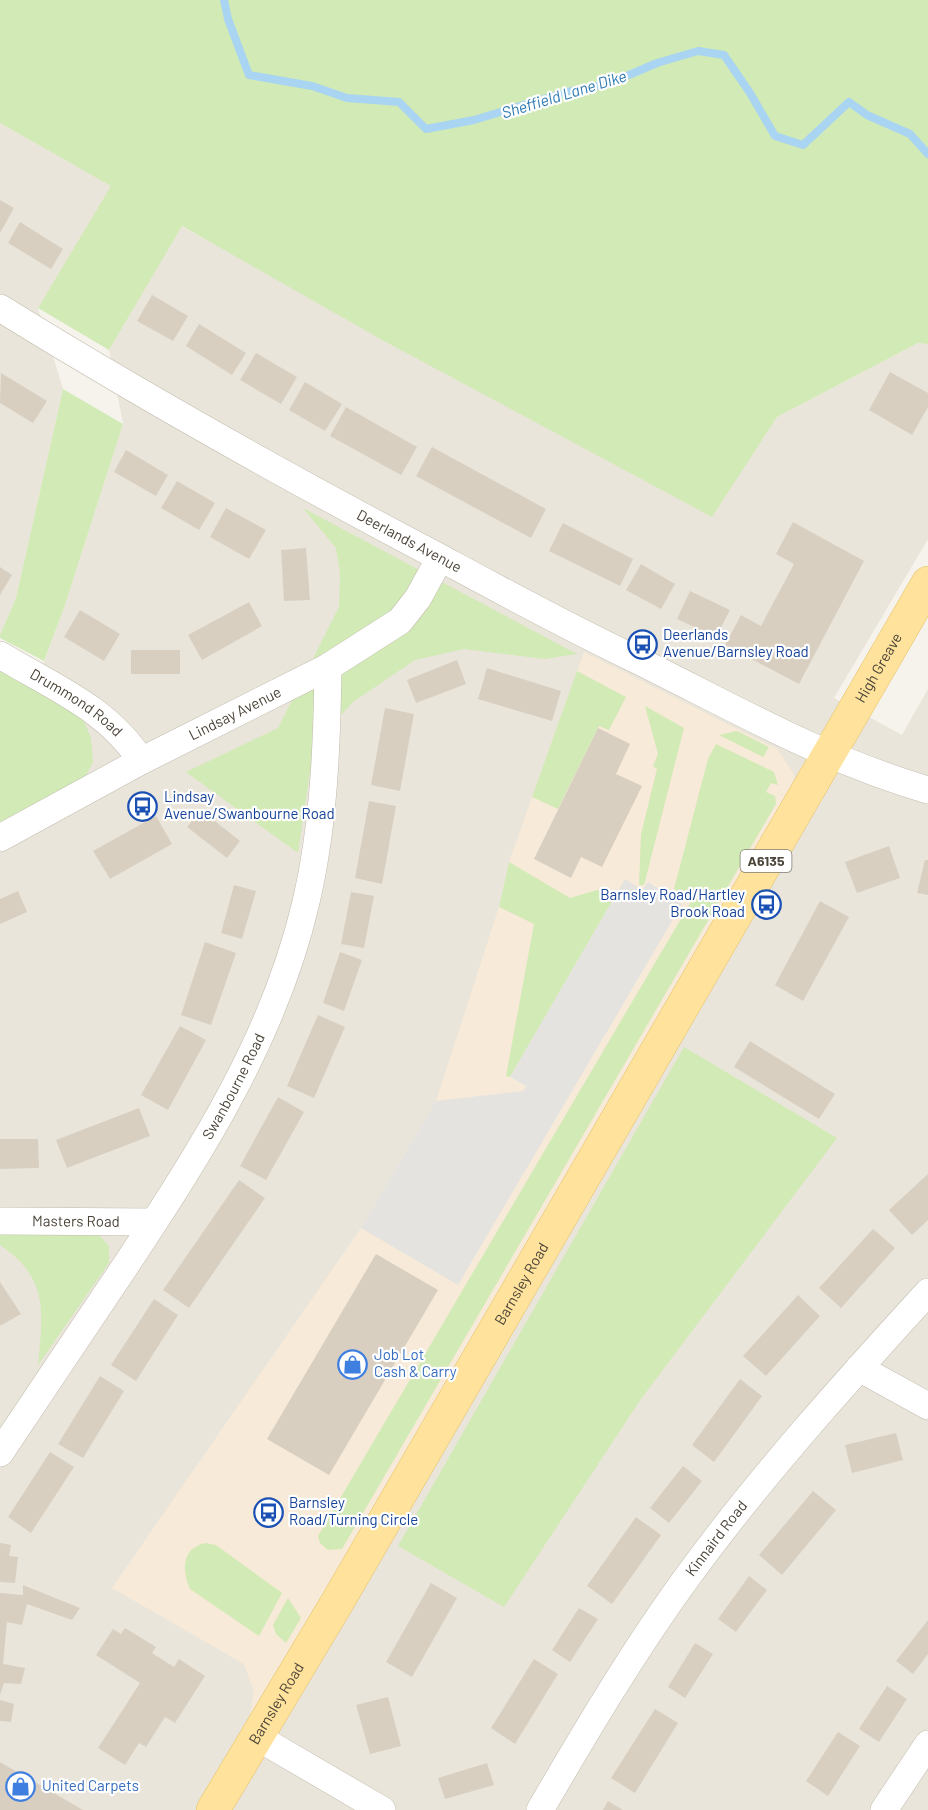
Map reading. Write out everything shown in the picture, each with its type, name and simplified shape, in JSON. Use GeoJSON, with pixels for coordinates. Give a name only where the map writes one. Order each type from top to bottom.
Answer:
{"type":"FeatureCollection","features":[{"type":"Feature","properties":{"kind":"main road","name":"High Greave"},"geometry":{"type":"LineString","coordinates":[[829,756],[928,583]]}},
{"type":"Feature","properties":{"kind":"main road","name":"Barnsley Road"},"geometry":{"type":"LineString","coordinates":[[213,1810],[829,756]]}},
{"type":"Feature","properties":{"kind":"street","name":"Deerlands Avenue"},"geometry":{"type":"LineString","coordinates":[[0,308],[103,372],[311,489],[567,627],[776,732],[829,756],[886,778],[928,790]]}},
{"type":"Feature","properties":{"kind":"street","name":"Lindsay Avenue"},"geometry":{"type":"LineString","coordinates":[[0,838],[141,761],[328,667],[400,621],[418,598],[440,558]]}},
{"type":"Feature","properties":{"kind":"street","name":"Drummond Road"},"geometry":{"type":"LineString","coordinates":[[0,655],[98,713],[117,728],[141,761]]}},
{"type":"Feature","properties":{"kind":"street","name":"Swanbourne Road"},"geometry":{"type":"LineString","coordinates":[[0,1453],[154,1222],[222,1114],[273,1007],[306,901],[321,810],[326,750],[328,667]]}},
{"type":"Feature","properties":{"kind":"street","name":"Masters Road"},"geometry":{"type":"LineString","coordinates":[[0,1221],[154,1222]]}},
{"type":"Feature","properties":{"kind":"street","name":"Kinnaird Road"},"geometry":{"type":"LineString","coordinates":[[540,1810],[595,1716],[688,1576],[859,1368],[928,1292]]}},
{"type":"Feature","properties":{"kind":"street"},"geometry":{"type":"LineString","coordinates":[[859,1368],[928,1406]]}},
{"type":"Feature","properties":{"kind":"street"},"geometry":{"type":"LineString","coordinates":[[257,1737],[382,1810]]}},
{"type":"Feature","properties":{"kind":"street"},"geometry":{"type":"LineString","coordinates":[[884,1810],[928,1744]]}},
{"type":"Feature","properties":{"kind":"shaded area"},"geometry":{"type":"Polygon","coordinates":[[[0,123],[112,186],[38,308],[63,389],[16,598],[0,635],[0,123]]]}},
{"type":"Feature","properties":{"kind":"shaded area"},"geometry":{"type":"Polygon","coordinates":[[[181,226],[712,516],[777,417],[918,343],[928,344],[928,539],[834,698],[902,735],[928,689],[928,1810],[0,1810],[0,834],[34,689],[64,608],[123,424],[109,350],[181,226]]]}},
{"type":"Feature","properties":{"kind":"shaded area"},"geometry":{"type":"Polygon","coordinates":[[[584,652],[777,749],[794,774],[793,792],[248,1726],[254,1692],[244,1664],[112,1588],[361,1228],[436,1101],[499,907],[509,862],[584,652]]]}},
{"type":"Feature","properties":{"kind":"shaded area"},"geometry":{"type":"Polygon","coordinates":[[[625,879],[642,890],[648,882],[682,904],[458,1285],[361,1228],[436,1101],[524,1091],[526,1086],[510,1077],[625,879]]]}},
{"type":"Feature","properties":{"kind":"green space"},"geometry":{"type":"Polygon","coordinates":[[[0,0],[928,0],[928,344],[918,343],[777,417],[712,517],[384,341],[182,226],[109,350],[38,308],[111,186],[0,123],[0,0]]]}},
{"type":"Feature","properties":{"kind":"green space"},"geometry":{"type":"Polygon","coordinates":[[[63,389],[123,424],[64,608],[44,661],[0,638],[0,635],[16,598],[63,389]]]}},
{"type":"Feature","properties":{"kind":"green space"},"geometry":{"type":"Polygon","coordinates":[[[303,508],[577,654],[545,659],[464,649],[415,660],[353,702],[314,745],[298,853],[186,772],[278,728],[339,607],[340,573],[336,548],[303,508]]]}},
{"type":"Feature","properties":{"kind":"green space"},"geometry":{"type":"Polygon","coordinates":[[[0,670],[83,719],[91,738],[93,762],[80,787],[0,834],[0,670]]]}},
{"type":"Feature","properties":{"kind":"green space"},"geometry":{"type":"Polygon","coordinates":[[[577,671],[626,697],[609,730],[599,726],[558,809],[532,797],[577,671]]]}},
{"type":"Feature","properties":{"kind":"green space"},"geometry":{"type":"Polygon","coordinates":[[[645,706],[684,728],[644,885],[639,885],[641,834],[657,769],[653,766],[658,754],[645,706]]]}},
{"type":"Feature","properties":{"kind":"green space"},"geometry":{"type":"Polygon","coordinates":[[[737,731],[769,747],[763,757],[719,735],[737,731]]]}},
{"type":"Feature","properties":{"kind":"green space"},"geometry":{"type":"Polygon","coordinates":[[[716,744],[774,772],[778,785],[771,783],[766,792],[775,796],[776,804],[342,1549],[328,1550],[320,1543],[318,1536],[692,900],[674,889],[708,759],[716,744]]]}},
{"type":"Feature","properties":{"kind":"green space"},"geometry":{"type":"Polygon","coordinates":[[[509,862],[570,898],[597,890],[617,893],[510,1077],[506,1076],[534,924],[499,907],[509,862]]]}},
{"type":"Feature","properties":{"kind":"green space"},"geometry":{"type":"Polygon","coordinates":[[[684,1047],[837,1138],[641,1399],[504,1607],[398,1546],[684,1047]]]}},
{"type":"Feature","properties":{"kind":"green space"},"geometry":{"type":"Polygon","coordinates":[[[0,1230],[99,1235],[109,1246],[109,1263],[38,1365],[41,1312],[35,1283],[16,1257],[0,1245],[0,1230]]]}},
{"type":"Feature","properties":{"kind":"green space"},"geometry":{"type":"Polygon","coordinates":[[[205,1543],[216,1545],[282,1593],[259,1636],[190,1589],[185,1568],[186,1561],[191,1550],[205,1543]]]}},
{"type":"Feature","properties":{"kind":"green space"},"geometry":{"type":"Polygon","coordinates":[[[288,1598],[301,1618],[286,1643],[276,1634],[273,1625],[288,1598]]]}},
{"type":"Feature","properties":{"kind":"building"},"geometry":{"type":"Polygon","coordinates":[[[0,200],[14,208],[0,233],[0,200]]]}},
{"type":"Feature","properties":{"kind":"building"},"geometry":{"type":"Polygon","coordinates":[[[20,222],[63,249],[51,269],[8,243],[20,222]]]}},
{"type":"Feature","properties":{"kind":"building"},"geometry":{"type":"Polygon","coordinates":[[[152,295],[188,316],[173,341],[137,321],[152,295]]]}},
{"type":"Feature","properties":{"kind":"building"},"geometry":{"type":"Polygon","coordinates":[[[199,324],[246,353],[232,375],[186,346],[199,324]]]}},
{"type":"Feature","properties":{"kind":"building"},"geometry":{"type":"Polygon","coordinates":[[[256,353],[297,377],[281,404],[240,380],[256,353]]]}},
{"type":"Feature","properties":{"kind":"building"},"geometry":{"type":"Polygon","coordinates":[[[890,372],[928,393],[928,407],[912,435],[869,410],[890,372]]]}},
{"type":"Feature","properties":{"kind":"building"},"geometry":{"type":"Polygon","coordinates":[[[1,373],[47,401],[33,423],[0,403],[1,373]]]}},
{"type":"Feature","properties":{"kind":"building"},"geometry":{"type":"Polygon","coordinates":[[[305,382],[342,404],[325,431],[289,410],[305,382]]]}},
{"type":"Feature","properties":{"kind":"building"},"geometry":{"type":"Polygon","coordinates":[[[346,407],[417,447],[401,475],[330,436],[346,407]]]}},
{"type":"Feature","properties":{"kind":"building"},"geometry":{"type":"Polygon","coordinates":[[[432,447],[546,509],[531,538],[416,476],[432,447]]]}},
{"type":"Feature","properties":{"kind":"building"},"geometry":{"type":"Polygon","coordinates":[[[126,450],[168,475],[156,496],[114,472],[126,450]]]}},
{"type":"Feature","properties":{"kind":"building"},"geometry":{"type":"Polygon","coordinates":[[[177,481],[215,503],[199,530],[161,508],[177,481]]]}},
{"type":"Feature","properties":{"kind":"building"},"geometry":{"type":"Polygon","coordinates":[[[226,508],[266,530],[249,559],[210,537],[226,508]]]}},
{"type":"Feature","properties":{"kind":"building"},"geometry":{"type":"Polygon","coordinates":[[[793,522],[864,561],[799,684],[725,645],[741,615],[761,626],[794,564],[776,554],[793,522]]]}},
{"type":"Feature","properties":{"kind":"building"},"geometry":{"type":"Polygon","coordinates":[[[563,523],[633,559],[620,586],[549,551],[563,523]]]}},
{"type":"Feature","properties":{"kind":"building"},"geometry":{"type":"Polygon","coordinates":[[[306,548],[310,600],[284,601],[281,550],[306,548]]]}},
{"type":"Feature","properties":{"kind":"building"},"geometry":{"type":"Polygon","coordinates":[[[641,564],[675,584],[661,609],[626,590],[641,564]]]}},
{"type":"Feature","properties":{"kind":"building"},"geometry":{"type":"Polygon","coordinates":[[[0,567],[12,575],[0,595],[0,567]]]}},
{"type":"Feature","properties":{"kind":"building"},"geometry":{"type":"Polygon","coordinates":[[[690,591],[730,610],[716,637],[677,619],[690,591]]]}},
{"type":"Feature","properties":{"kind":"building"},"geometry":{"type":"Polygon","coordinates":[[[249,602],[262,626],[202,660],[188,635],[249,602]]]}},
{"type":"Feature","properties":{"kind":"building"},"geometry":{"type":"Polygon","coordinates":[[[80,610],[120,634],[104,661],[64,637],[80,610]]]}},
{"type":"Feature","properties":{"kind":"building"},"geometry":{"type":"Polygon","coordinates":[[[131,650],[180,650],[180,674],[131,674],[131,650]]]}},
{"type":"Feature","properties":{"kind":"building"},"geometry":{"type":"Polygon","coordinates":[[[457,660],[466,684],[416,703],[407,680],[457,660]]]}},
{"type":"Feature","properties":{"kind":"building"},"geometry":{"type":"Polygon","coordinates":[[[487,668],[561,691],[552,721],[478,699],[487,668]]]}},
{"type":"Feature","properties":{"kind":"building"},"geometry":{"type":"Polygon","coordinates":[[[385,708],[414,714],[400,791],[371,785],[385,708]]]}},
{"type":"Feature","properties":{"kind":"building"},"geometry":{"type":"Polygon","coordinates":[[[598,728],[630,744],[616,774],[642,786],[602,867],[581,857],[571,878],[534,859],[598,728]]]}},
{"type":"Feature","properties":{"kind":"building"},"geometry":{"type":"Polygon","coordinates":[[[369,801],[396,806],[382,884],[355,878],[369,801]]]}},
{"type":"Feature","properties":{"kind":"building"},"geometry":{"type":"Polygon","coordinates":[[[201,810],[240,841],[227,858],[187,827],[201,810]]]}},
{"type":"Feature","properties":{"kind":"building"},"geometry":{"type":"Polygon","coordinates":[[[156,816],[172,844],[110,879],[93,851],[156,816]]]}},
{"type":"Feature","properties":{"kind":"building"},"geometry":{"type":"Polygon","coordinates":[[[889,846],[900,878],[857,893],[845,862],[889,846]]]}},
{"type":"Feature","properties":{"kind":"building"},"geometry":{"type":"Polygon","coordinates":[[[925,860],[928,860],[928,895],[917,893],[925,860]]]}},
{"type":"Feature","properties":{"kind":"building"},"geometry":{"type":"Polygon","coordinates":[[[234,885],[256,891],[242,939],[221,933],[234,885]]]}},
{"type":"Feature","properties":{"kind":"building"},"geometry":{"type":"Polygon","coordinates":[[[18,891],[27,912],[0,924],[0,899],[18,891]]]}},
{"type":"Feature","properties":{"kind":"building"},"geometry":{"type":"Polygon","coordinates":[[[351,892],[374,896],[364,948],[341,944],[351,892]]]}},
{"type":"Feature","properties":{"kind":"building"},"geometry":{"type":"Polygon","coordinates":[[[820,901],[849,917],[803,1001],[775,985],[820,901]]]}},
{"type":"Feature","properties":{"kind":"building"},"geometry":{"type":"Polygon","coordinates":[[[205,942],[236,953],[211,1025],[181,1015],[205,942]]]}},
{"type":"Feature","properties":{"kind":"building"},"geometry":{"type":"Polygon","coordinates":[[[340,952],[362,960],[344,1011],[323,1003],[340,952]]]}},
{"type":"Feature","properties":{"kind":"building"},"geometry":{"type":"Polygon","coordinates":[[[318,1015],[345,1027],[314,1098],[287,1086],[318,1015]]]}},
{"type":"Feature","properties":{"kind":"building"},"geometry":{"type":"Polygon","coordinates":[[[180,1026],[206,1040],[168,1110],[141,1095],[180,1026]]]}},
{"type":"Feature","properties":{"kind":"building"},"geometry":{"type":"Polygon","coordinates":[[[750,1041],[835,1094],[819,1119],[734,1067],[750,1041]]]}},
{"type":"Feature","properties":{"kind":"building"},"geometry":{"type":"Polygon","coordinates":[[[278,1097],[304,1112],[266,1180],[240,1166],[278,1097]]]}},
{"type":"Feature","properties":{"kind":"building"},"geometry":{"type":"Polygon","coordinates":[[[139,1108],[150,1136],[67,1168],[56,1140],[139,1108]]]}},
{"type":"Feature","properties":{"kind":"building"},"geometry":{"type":"Polygon","coordinates":[[[0,1139],[38,1139],[39,1168],[0,1169],[0,1139]]]}},
{"type":"Feature","properties":{"kind":"building"},"geometry":{"type":"Polygon","coordinates":[[[928,1174],[928,1220],[912,1235],[889,1210],[928,1174]]]}},
{"type":"Feature","properties":{"kind":"building"},"geometry":{"type":"Polygon","coordinates":[[[239,1180],[265,1198],[189,1308],[163,1290],[239,1180]]]}},
{"type":"Feature","properties":{"kind":"building"},"geometry":{"type":"Polygon","coordinates":[[[873,1229],[895,1248],[841,1308],[819,1288],[873,1229]]]}},
{"type":"Feature","properties":{"kind":"building","name":"Job Lot Cash & Carry"},"geometry":{"type":"Polygon","coordinates":[[[376,1254],[438,1290],[329,1475],[267,1439],[376,1254]]]}},
{"type":"Feature","properties":{"kind":"building"},"geometry":{"type":"Polygon","coordinates":[[[0,1282],[21,1314],[0,1326],[0,1282]]]}},
{"type":"Feature","properties":{"kind":"building"},"geometry":{"type":"Polygon","coordinates":[[[798,1295],[820,1316],[766,1376],[743,1356],[798,1295]]]}},
{"type":"Feature","properties":{"kind":"building"},"geometry":{"type":"Polygon","coordinates":[[[154,1299],[178,1315],[136,1381],[111,1365],[154,1299]]]}},
{"type":"Feature","properties":{"kind":"building"},"geometry":{"type":"Polygon","coordinates":[[[100,1376],[124,1391],[83,1458],[58,1444],[100,1376]]]}},
{"type":"Feature","properties":{"kind":"building"},"geometry":{"type":"Polygon","coordinates":[[[740,1379],[762,1396],[714,1462],[692,1445],[740,1379]]]}},
{"type":"Feature","properties":{"kind":"building"},"geometry":{"type":"Polygon","coordinates":[[[896,1433],[903,1460],[852,1473],[845,1445],[896,1433]]]}},
{"type":"Feature","properties":{"kind":"building"},"geometry":{"type":"Polygon","coordinates":[[[50,1452],[74,1467],[31,1533],[8,1517],[50,1452]]]}},
{"type":"Feature","properties":{"kind":"building"},"geometry":{"type":"Polygon","coordinates":[[[683,1466],[702,1481],[669,1523],[650,1508],[683,1466]]]}},
{"type":"Feature","properties":{"kind":"building"},"geometry":{"type":"Polygon","coordinates":[[[813,1491],[836,1510],[782,1575],[759,1555],[813,1491]]]}},
{"type":"Feature","properties":{"kind":"building"},"geometry":{"type":"Polygon","coordinates":[[[636,1517],[661,1535],[612,1604],[587,1586],[636,1517]]]}},
{"type":"Feature","properties":{"kind":"building"},"geometry":{"type":"Polygon","coordinates":[[[0,1543],[11,1545],[9,1556],[18,1557],[15,1583],[0,1582],[0,1543]]]}},
{"type":"Feature","properties":{"kind":"building"},"geometry":{"type":"Polygon","coordinates":[[[749,1576],[767,1590],[736,1632],[718,1619],[749,1576]]]}},
{"type":"Feature","properties":{"kind":"building"},"geometry":{"type":"Polygon","coordinates":[[[431,1583],[457,1598],[412,1677],[386,1662],[431,1583]]]}},
{"type":"Feature","properties":{"kind":"building"},"geometry":{"type":"Polygon","coordinates":[[[23,1585],[80,1608],[72,1620],[27,1604],[22,1625],[7,1622],[3,1664],[25,1668],[21,1684],[4,1683],[0,1695],[0,1593],[23,1595],[23,1585]]]}},
{"type":"Feature","properties":{"kind":"building"},"geometry":{"type":"Polygon","coordinates":[[[579,1608],[598,1619],[570,1662],[552,1650],[579,1608]]]}},
{"type":"Feature","properties":{"kind":"building"},"geometry":{"type":"Polygon","coordinates":[[[928,1620],[928,1654],[913,1674],[896,1661],[928,1620]]]}},
{"type":"Feature","properties":{"kind":"building"},"geometry":{"type":"Polygon","coordinates":[[[125,1628],[156,1647],[152,1653],[174,1667],[179,1659],[205,1676],[175,1723],[165,1717],[146,1747],[139,1743],[125,1765],[98,1748],[140,1683],[96,1655],[113,1629],[121,1634],[125,1628]]]}},
{"type":"Feature","properties":{"kind":"building"},"geometry":{"type":"Polygon","coordinates":[[[695,1643],[713,1654],[685,1698],[668,1687],[695,1643]]]}},
{"type":"Feature","properties":{"kind":"building"},"geometry":{"type":"Polygon","coordinates":[[[534,1659],[558,1674],[515,1744],[491,1728],[534,1659]]]}},
{"type":"Feature","properties":{"kind":"building"},"geometry":{"type":"Polygon","coordinates":[[[887,1686],[907,1699],[879,1742],[859,1729],[887,1686]]]}},
{"type":"Feature","properties":{"kind":"building"},"geometry":{"type":"Polygon","coordinates":[[[388,1697],[401,1746],[370,1754],[356,1705],[388,1697]]]}},
{"type":"Feature","properties":{"kind":"building"},"geometry":{"type":"Polygon","coordinates":[[[0,1700],[14,1704],[11,1722],[0,1721],[0,1700]]]}},
{"type":"Feature","properties":{"kind":"building"},"geometry":{"type":"Polygon","coordinates":[[[655,1709],[678,1723],[635,1793],[611,1778],[655,1709]]]}},
{"type":"Feature","properties":{"kind":"building"},"geometry":{"type":"Polygon","coordinates":[[[838,1732],[860,1746],[828,1796],[806,1781],[838,1732]]]}},
{"type":"Feature","properties":{"kind":"building","name":"United Carpets"},"geometry":{"type":"Polygon","coordinates":[[[0,1762],[83,1810],[0,1810],[0,1762]]]}},
{"type":"Feature","properties":{"kind":"building"},"geometry":{"type":"Polygon","coordinates":[[[487,1763],[494,1785],[445,1799],[438,1778],[487,1763]]]}},
{"type":"Feature","properties":{"kind":"building"},"geometry":{"type":"Polygon","coordinates":[[[608,1801],[623,1810],[603,1810],[608,1801]]]}},
{"type":"Feature","properties":{"kind":"waterway","name":"Sheffield Lane Dike"},"geometry":{"type":"LineString","coordinates":[[224,0],[228,19],[249,75],[312,86],[347,98],[399,102],[426,129],[474,120],[567,92],[608,84],[657,63],[698,51],[724,55],[775,136],[803,145],[849,102],[867,115],[910,134],[928,154]]}},
{"type":"Feature","properties":{"kind":"place","name":"Deerlands Avenue/Barnsley Road"},"geometry":{"type":"Point","coordinates":[642,644]}},
{"type":"Feature","properties":{"kind":"place","name":"Lindsay Avenue/Swanbourne Road"},"geometry":{"type":"Point","coordinates":[143,806]}},
{"type":"Feature","properties":{"kind":"place","name":"Barnsley Road/Hartley Brook Road"},"geometry":{"type":"Point","coordinates":[766,904]}},
{"type":"Feature","properties":{"kind":"place","name":"Job Lot Cash & Carry"},"geometry":{"type":"Point","coordinates":[353,1364]}},
{"type":"Feature","properties":{"kind":"place","name":"Barnsley Road/Turning Circle"},"geometry":{"type":"Point","coordinates":[268,1512]}},
{"type":"Feature","properties":{"kind":"place","name":"United Carpets"},"geometry":{"type":"Point","coordinates":[21,1786]}}]}
